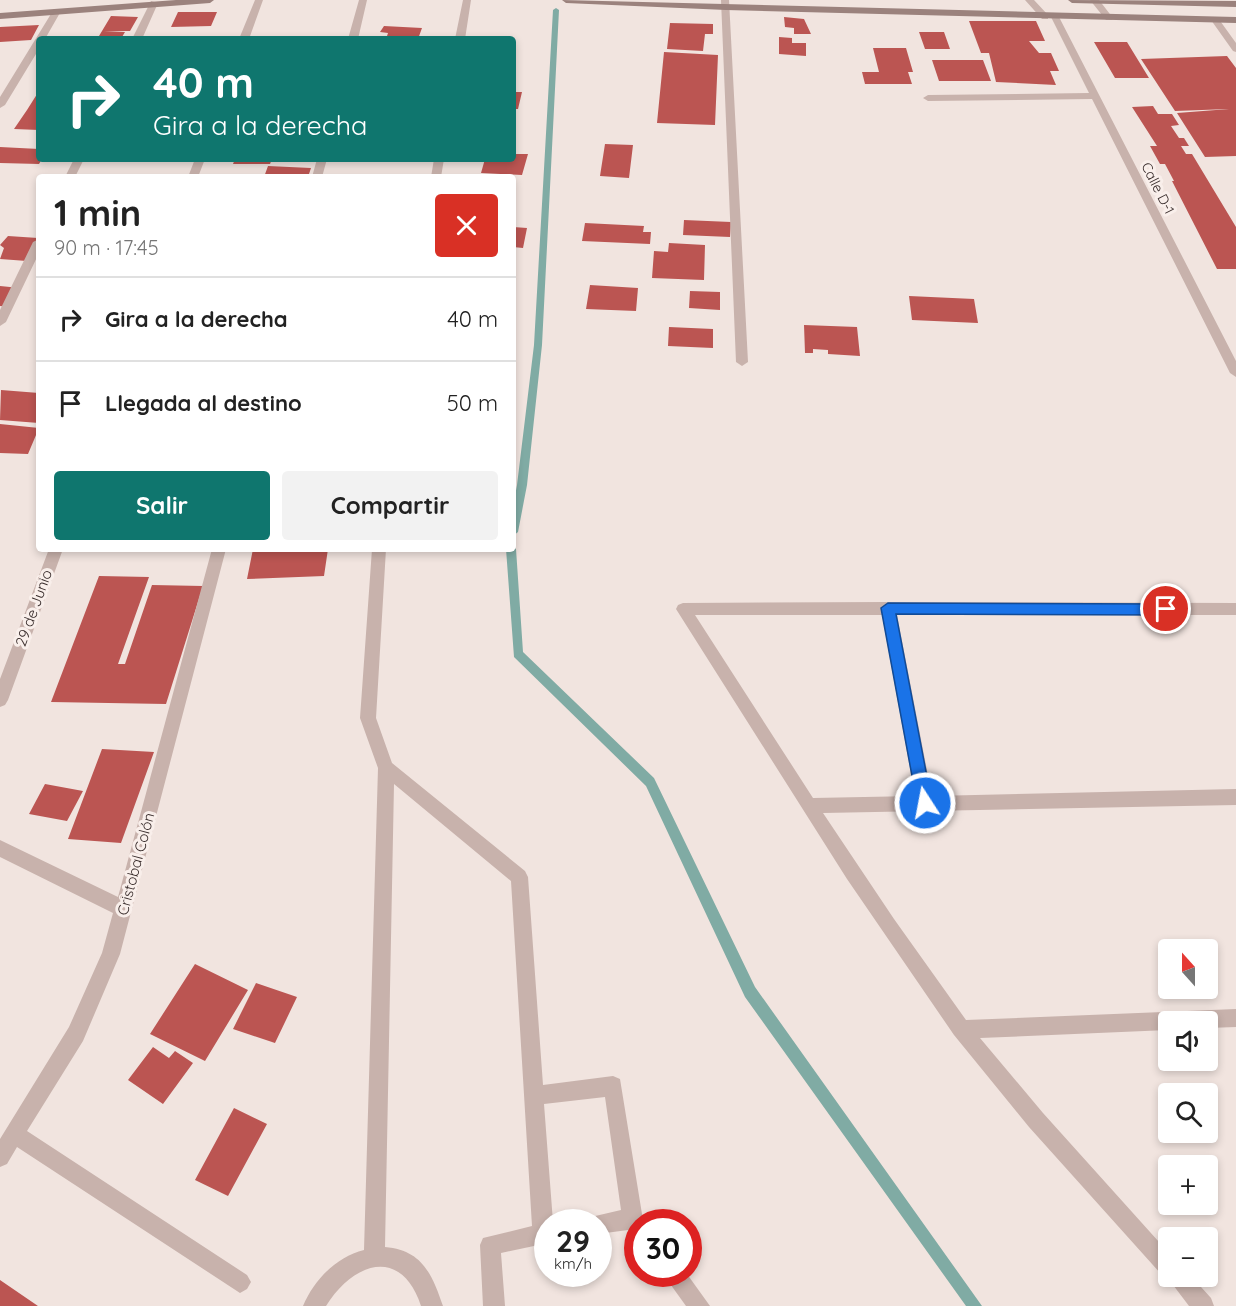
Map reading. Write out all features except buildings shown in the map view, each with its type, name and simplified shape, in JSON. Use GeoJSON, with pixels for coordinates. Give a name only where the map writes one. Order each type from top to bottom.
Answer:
{"type":"FeatureCollection","features":[{"type":"Feature","properties":{"kind":"main road"},"geometry":{"type":"LineString","coordinates":[[0,16],[210,0]]}},
{"type":"Feature","properties":{"kind":"main road"},"geometry":{"type":"LineString","coordinates":[[566,0],[1050,17],[1236,20]]}},
{"type":"Feature","properties":{"kind":"main road"},"geometry":{"type":"LineString","coordinates":[[1072,0],[1236,4]]}},
{"type":"Feature","properties":{"kind":"street"},"geometry":{"type":"LineString","coordinates":[[245,36],[259,0]]}},
{"type":"Feature","properties":{"kind":"street"},"geometry":{"type":"LineString","coordinates":[[354,36],[363,0]]}},
{"type":"Feature","properties":{"kind":"street"},"geometry":{"type":"LineString","coordinates":[[461,36],[467,0]]}},
{"type":"Feature","properties":{"kind":"street","name":"Calle D-1"},"geometry":{"type":"LineString","coordinates":[[1029,0],[1050,17],[1095,96],[1236,373]]}},
{"type":"Feature","properties":{"kind":"street"},"geometry":{"type":"LineString","coordinates":[[1094,0],[1109,18]]}},
{"type":"Feature","properties":{"kind":"street"},"geometry":{"type":"LineString","coordinates":[[138,36],[154,3]]}},
{"type":"Feature","properties":{"kind":"street"},"geometry":{"type":"LineString","coordinates":[[725,4],[742,362]]}},
{"type":"Feature","properties":{"kind":"street"},"geometry":{"type":"LineString","coordinates":[[42,36],[57,11]]}},
{"type":"Feature","properties":{"kind":"street"},"geometry":{"type":"LineString","coordinates":[[1215,20],[1236,49]]}},
{"type":"Feature","properties":{"kind":"street"},"geometry":{"type":"LineString","coordinates":[[0,105],[36,46]]}},
{"type":"Feature","properties":{"kind":"street"},"geometry":{"type":"LineString","coordinates":[[928,98],[1095,96]]}},
{"type":"Feature","properties":{"kind":"street"},"geometry":{"type":"LineString","coordinates":[[0,322],[36,248]]}},
{"type":"Feature","properties":{"kind":"street","name":"29 de Junio"},"geometry":{"type":"LineString","coordinates":[[0,700],[55,552]]}},
{"type":"Feature","properties":{"kind":"street","name":"Cristobal Colón"},"geometry":{"type":"LineString","coordinates":[[0,1157],[76,1034],[111,954],[218,552]]}},
{"type":"Feature","properties":{"kind":"street"},"geometry":{"type":"LineString","coordinates":[[374,1256],[386,768],[368,717],[379,552]]}},
{"type":"Feature","properties":{"kind":"street"},"geometry":{"type":"LineString","coordinates":[[888,608],[925,803]]}},
{"type":"Feature","properties":{"kind":"street"},"geometry":{"type":"LineString","coordinates":[[1158,1256],[1006,1084],[962,1029],[908,954],[683,609],[1236,609]]}},
{"type":"Feature","properties":{"kind":"street"},"geometry":{"type":"LineString","coordinates":[[386,768],[519,877],[543,1209]]}},
{"type":"Feature","properties":{"kind":"street"},"geometry":{"type":"LineString","coordinates":[[811,806],[1236,796]]}},
{"type":"Feature","properties":{"kind":"street"},"geometry":{"type":"LineString","coordinates":[[0,848],[124,909]]}},
{"type":"Feature","properties":{"kind":"street"},"geometry":{"type":"LineString","coordinates":[[962,1029],[1236,1018]]}},
{"type":"Feature","properties":{"kind":"street"},"geometry":{"type":"LineString","coordinates":[[534,1096],[613,1086],[633,1209]]}},
{"type":"Feature","properties":{"kind":"street"},"geometry":{"type":"LineString","coordinates":[[15,1134],[240,1282]]}},
{"type":"Feature","properties":{"kind":"street"},"geometry":{"type":"LineString","coordinates":[[494,1306],[490,1245],[534,1235]]}},
{"type":"Feature","properties":{"kind":"street"},"geometry":{"type":"LineString","coordinates":[[314,1306],[320,1293],[336,1274],[354,1261],[374,1256],[393,1258],[409,1266],[422,1280],[432,1306]]}},
{"type":"Feature","properties":{"kind":"street"},"geometry":{"type":"LineString","coordinates":[[684,1287],[699,1306]]}},
{"type":"Feature","properties":{"kind":"street"},"geometry":{"type":"LineString","coordinates":[[1187,1287],[1203,1306]]}},
{"type":"Feature","properties":{"kind":"waterway"},"geometry":{"type":"LineString","coordinates":[[516,516],[522,485],[538,345],[556,10]]}},
{"type":"Feature","properties":{"kind":"waterway"},"geometry":{"type":"LineString","coordinates":[[511,552],[518,654],[650,782],[750,992],[975,1306]]}},
{"type":"Feature","properties":{"kind":"route"},"geometry":{"type":"LineString","coordinates":[[925,803],[888,608],[1166,609]]}}]}
